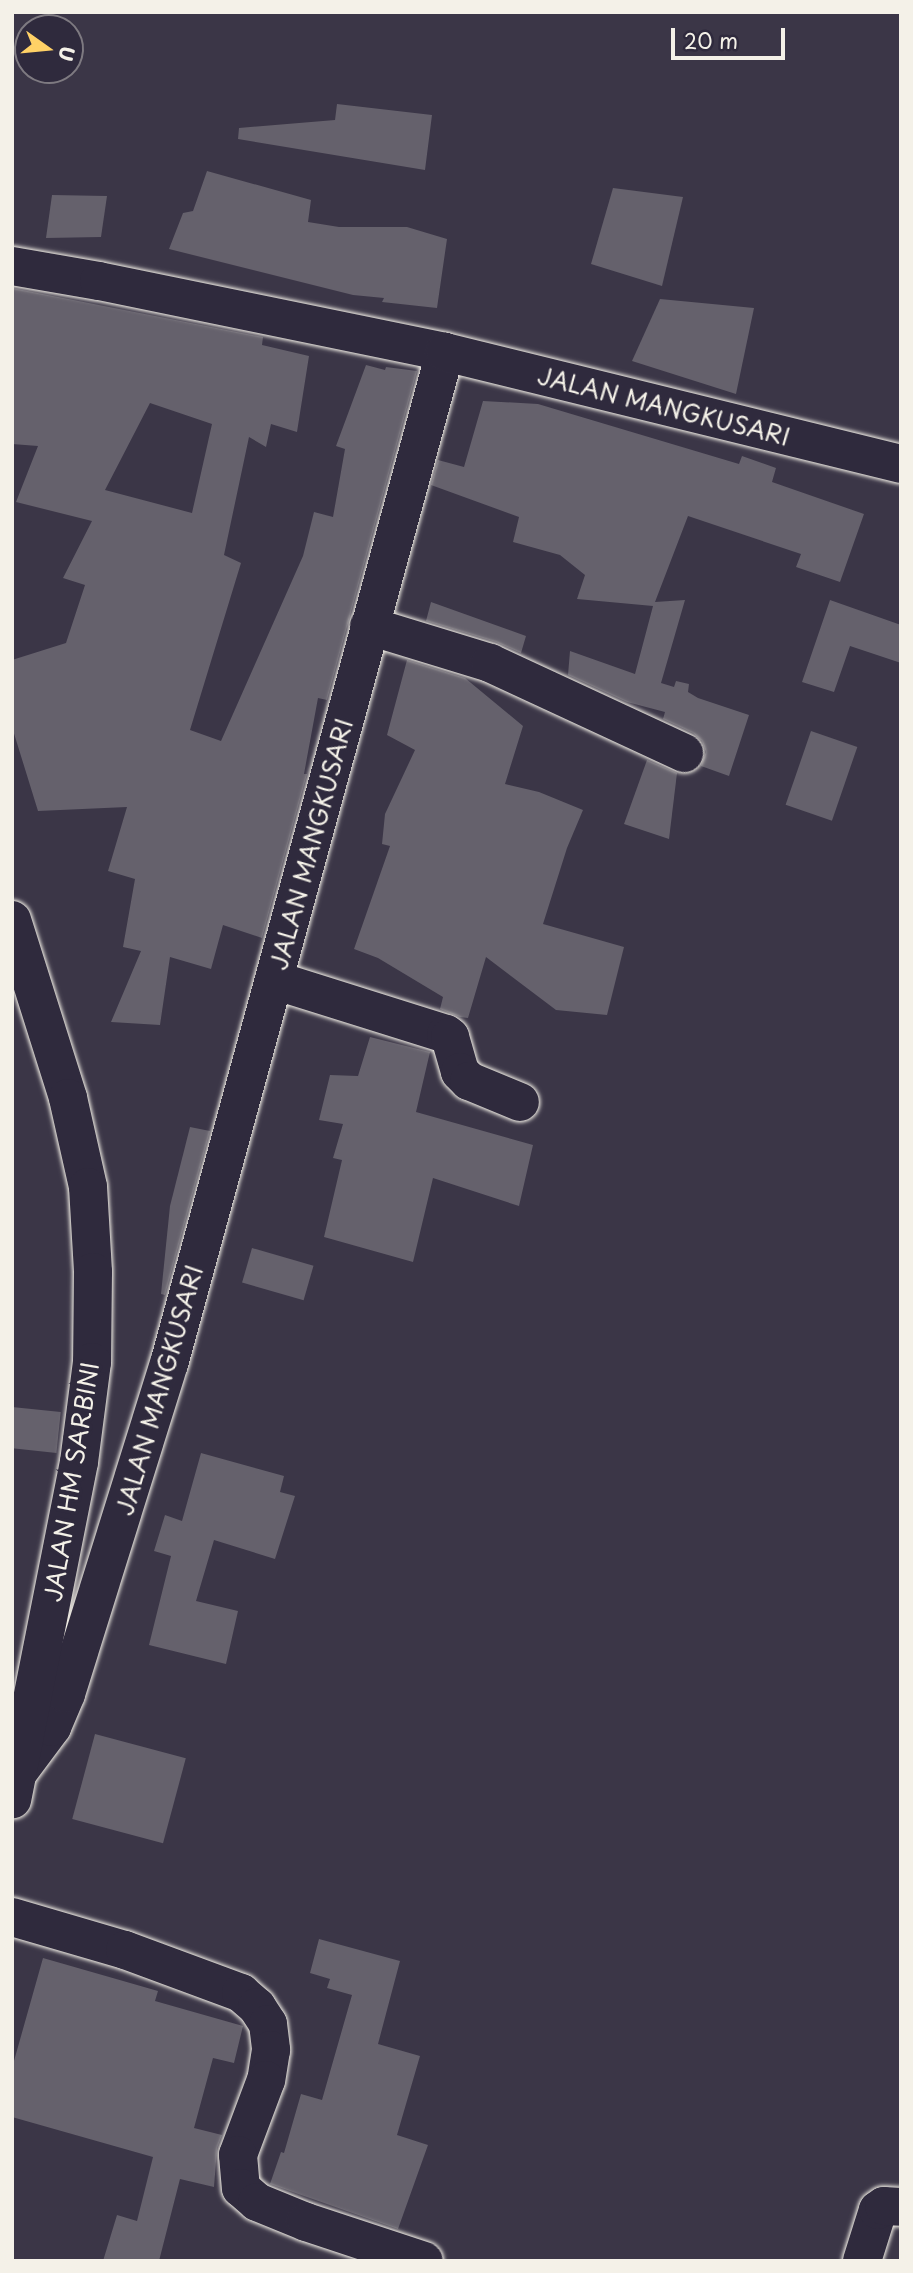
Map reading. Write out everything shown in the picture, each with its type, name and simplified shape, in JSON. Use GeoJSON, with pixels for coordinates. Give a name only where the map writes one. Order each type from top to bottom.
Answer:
{"type":"FeatureCollection","features":[{"type":"Feature","properties":{"kind":"street"},"geometry":{"type":"LineString","coordinates":[[12,266],[99,281],[445,352]]}},
{"type":"Feature","properties":{"kind":"street","name":"JALAN MANGKUSARI"},"geometry":{"type":"LineString","coordinates":[[15,1786],[52,1727],[88,1632],[169,1364],[445,352],[901,464]]}},
{"type":"Feature","properties":{"kind":"street"},"geometry":{"type":"LineString","coordinates":[[369,626],[490,663],[684,753]]}},
{"type":"Feature","properties":{"kind":"street","name":"JALAN HM SARBINI"},"geometry":{"type":"LineString","coordinates":[[12,920],[68,1098],[88,1187],[93,1272],[92,1362],[79,1462],[15,1786]]}},
{"type":"Feature","properties":{"kind":"street"},"geometry":{"type":"LineString","coordinates":[[274,980],[446,1034],[450,1037],[460,1072],[469,1081],[520,1102]]}},
{"type":"Feature","properties":{"kind":"street"},"geometry":{"type":"LineString","coordinates":[[12,1917],[125,1950],[241,1993],[257,2007],[268,2024],[271,2050],[266,2080],[238,2155],[242,2188],[257,2202],[424,2261]]}},
{"type":"Feature","properties":{"kind":"street"},"geometry":{"type":"LineString","coordinates":[[862,2261],[877,2210],[884,2206],[901,2207]]}},
{"type":"Feature","properties":{"kind":"building"},"geometry":{"type":"Polygon","coordinates":[[[337,104],[432,115],[425,170],[238,139],[239,128],[335,120],[337,104]]]}},
{"type":"Feature","properties":{"kind":"building"},"geometry":{"type":"Polygon","coordinates":[[[207,171],[311,200],[308,222],[339,227],[407,227],[447,239],[437,308],[382,302],[384,298],[353,295],[169,249],[183,213],[193,211],[207,171]]]}},
{"type":"Feature","properties":{"kind":"building"},"geometry":{"type":"Polygon","coordinates":[[[613,188],[683,197],[662,286],[591,264],[613,188]]]}},
{"type":"Feature","properties":{"kind":"building"},"geometry":{"type":"Polygon","coordinates":[[[52,195],[107,196],[101,237],[46,238],[52,195]]]}},
{"type":"Feature","properties":{"kind":"building"},"geometry":{"type":"Polygon","coordinates":[[[12,288],[263,337],[262,345],[309,356],[297,432],[271,424],[266,447],[249,437],[224,555],[241,563],[190,730],[221,741],[303,556],[314,512],[333,517],[345,449],[336,446],[366,365],[385,370],[386,367],[417,371],[327,700],[318,698],[304,774],[307,774],[262,938],[223,925],[211,969],[170,957],[160,1025],[111,1022],[141,951],[123,947],[135,879],[108,871],[127,807],[38,811],[12,727],[12,660],[66,643],[85,585],[63,578],[92,521],[16,502],[38,446],[12,444],[12,288]],[[150,403],[105,490],[192,513],[212,424],[150,403]]]}},
{"type":"Feature","properties":{"kind":"building"},"geometry":{"type":"Polygon","coordinates":[[[660,299],[754,308],[736,394],[632,361],[660,299]]]}},
{"type":"Feature","properties":{"kind":"building"},"geometry":{"type":"Polygon","coordinates":[[[483,401],[538,404],[739,464],[742,456],[776,468],[772,482],[864,514],[840,582],[796,567],[801,554],[688,516],[655,602],[685,600],[661,683],[674,687],[676,681],[689,684],[688,692],[698,698],[749,715],[729,776],[701,766],[706,752],[702,741],[693,733],[663,719],[665,712],[627,702],[568,675],[570,651],[635,674],[653,606],[577,599],[585,575],[560,555],[513,542],[519,517],[431,485],[438,460],[464,467],[483,401]]]}},
{"type":"Feature","properties":{"kind":"building"},"geometry":{"type":"Polygon","coordinates":[[[830,600],[901,625],[901,663],[850,646],[834,692],[802,682],[830,600]]]}},
{"type":"Feature","properties":{"kind":"building"},"geometry":{"type":"Polygon","coordinates":[[[431,602],[526,636],[521,653],[496,642],[426,621],[431,602]]]}},
{"type":"Feature","properties":{"kind":"building"},"geometry":{"type":"Polygon","coordinates":[[[407,660],[465,678],[523,726],[505,784],[539,792],[583,810],[567,848],[543,924],[624,947],[607,1015],[556,1010],[486,957],[468,1018],[460,1017],[440,1009],[443,997],[378,958],[354,949],[390,846],[382,844],[385,814],[415,750],[387,735],[407,660]]]}},
{"type":"Feature","properties":{"kind":"building"},"geometry":{"type":"Polygon","coordinates":[[[811,731],[857,747],[832,821],[786,805],[811,731]]]}},
{"type":"Feature","properties":{"kind":"building"},"geometry":{"type":"Polygon","coordinates":[[[647,760],[677,773],[669,839],[624,824],[647,760]]]}},
{"type":"Feature","properties":{"kind":"building"},"geometry":{"type":"Polygon","coordinates":[[[370,1037],[430,1052],[416,1112],[533,1145],[519,1206],[433,1178],[413,1262],[324,1237],[342,1160],[333,1158],[343,1124],[319,1120],[330,1075],[358,1076],[370,1037]]]}},
{"type":"Feature","properties":{"kind":"building"},"geometry":{"type":"Polygon","coordinates":[[[190,1127],[210,1131],[165,1295],[161,1294],[170,1206],[190,1127]]]}},
{"type":"Feature","properties":{"kind":"building"},"geometry":{"type":"Polygon","coordinates":[[[252,1248],[314,1266],[304,1300],[242,1283],[252,1248]]]}},
{"type":"Feature","properties":{"kind":"building"},"geometry":{"type":"Polygon","coordinates":[[[12,1407],[61,1412],[56,1453],[12,1448],[12,1407]]]}},
{"type":"Feature","properties":{"kind":"building"},"geometry":{"type":"Polygon","coordinates":[[[201,1453],[284,1476],[280,1492],[295,1496],[275,1559],[214,1540],[196,1601],[238,1611],[226,1664],[149,1645],[171,1556],[154,1551],[165,1515],[182,1521],[201,1453]]]}},
{"type":"Feature","properties":{"kind":"building"},"geometry":{"type":"Polygon","coordinates":[[[95,1734],[186,1758],[163,1843],[72,1819],[95,1734]]]}},
{"type":"Feature","properties":{"kind":"building"},"geometry":{"type":"Polygon","coordinates":[[[319,1939],[400,1961],[378,2044],[420,2056],[397,2135],[428,2145],[398,2229],[270,2184],[281,2152],[284,2153],[301,2094],[322,2100],[352,1995],[327,1988],[330,1979],[310,1973],[319,1939]]]}},
{"type":"Feature","properties":{"kind":"building"},"geometry":{"type":"Polygon","coordinates":[[[43,1958],[158,1991],[155,2001],[243,2026],[234,2063],[213,2058],[194,2128],[222,2135],[217,2148],[214,2187],[180,2179],[159,2261],[103,2261],[117,2215],[137,2221],[153,2157],[12,2117],[12,2068],[43,1958]]]}}]}
